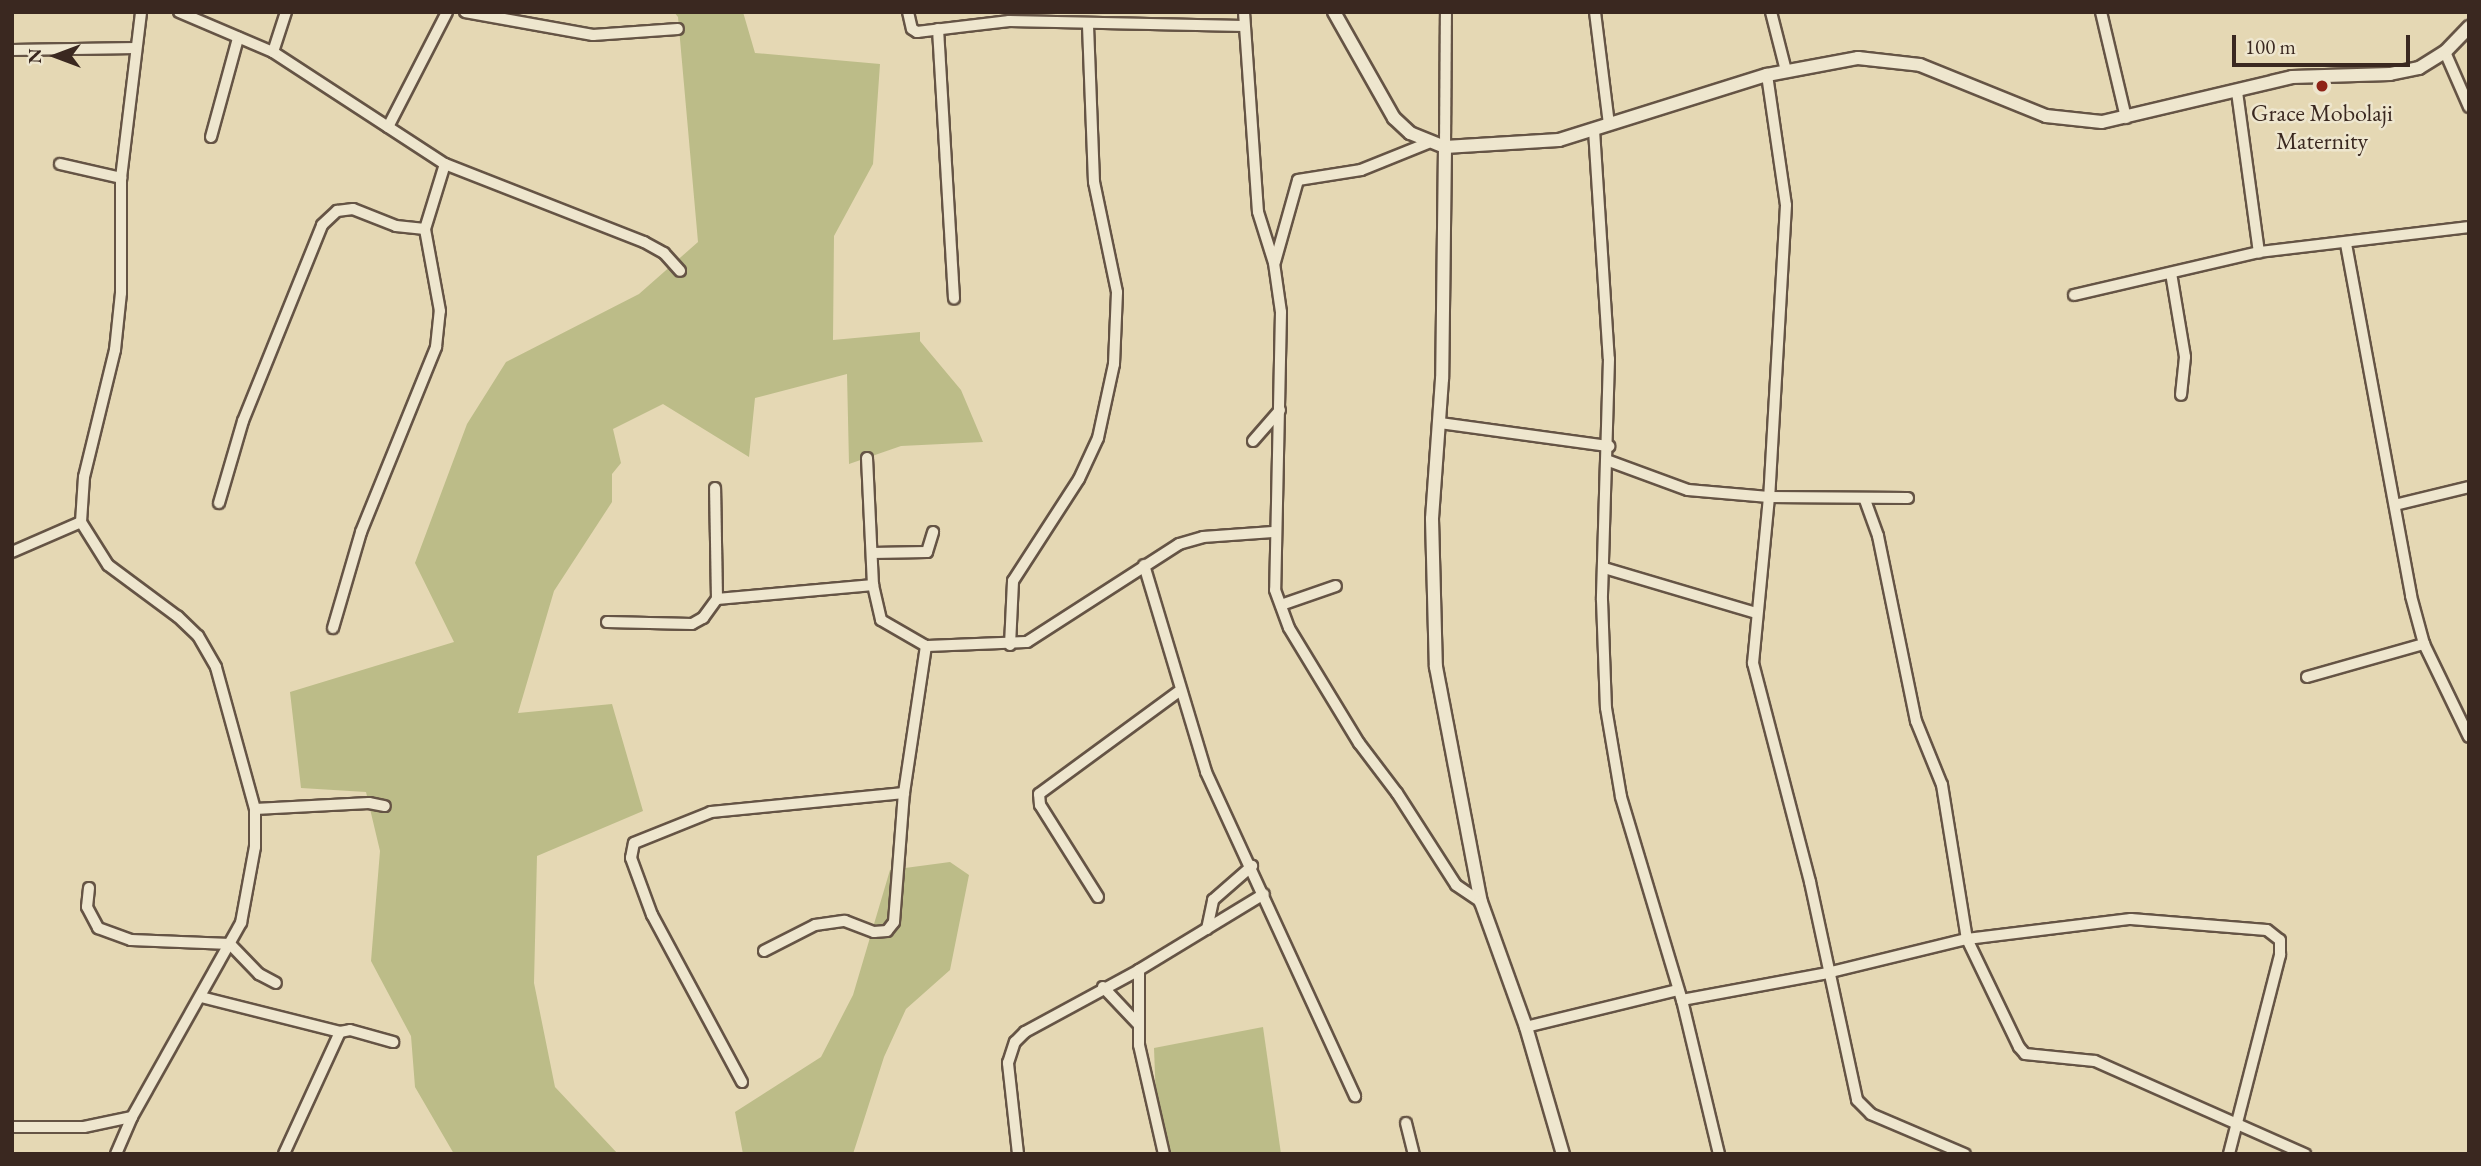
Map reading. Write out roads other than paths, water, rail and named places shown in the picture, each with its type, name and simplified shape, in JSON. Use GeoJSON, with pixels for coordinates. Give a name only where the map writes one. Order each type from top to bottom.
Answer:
{"type":"FeatureCollection","features":[{"type":"Feature","properties":{"kind":"street"},"geometry":{"type":"LineString","coordinates":[[116,1154],[132,1117],[241,923],[252,878],[255,809],[216,667],[198,636],[108,565],[81,522],[83,477],[115,351],[120,305],[121,178],[141,12]]}},
{"type":"Feature","properties":{"kind":"street"},"geometry":{"type":"LineString","coordinates":[[179,12],[272,52],[445,164],[644,242],[664,253],[680,271]]}},
{"type":"Feature","properties":{"kind":"street"},"geometry":{"type":"LineString","coordinates":[[272,52],[286,12]]}},
{"type":"Feature","properties":{"kind":"street"},"geometry":{"type":"LineString","coordinates":[[388,127],[447,12]]}},
{"type":"Feature","properties":{"kind":"street"},"geometry":{"type":"LineString","coordinates":[[465,12],[593,35],[678,29]]}},
{"type":"Feature","properties":{"kind":"street"},"geometry":{"type":"LineString","coordinates":[[908,12],[912,29],[938,29],[1009,21],[1088,26],[1244,26]]}},
{"type":"Feature","properties":{"kind":"street"},"geometry":{"type":"LineString","coordinates":[[1066,12],[1069,25]]}},
{"type":"Feature","properties":{"kind":"street"},"geometry":{"type":"LineString","coordinates":[[1244,12],[1258,212],[1274,263],[1282,312],[1273,532],[1275,590],[1289,628],[1359,743],[1397,793],[1455,885],[1481,902]]}},
{"type":"Feature","properties":{"kind":"street"},"geometry":{"type":"LineString","coordinates":[[1334,12],[1394,118],[1428,142],[1446,148],[1535,144],[1594,130],[1767,75],[1858,58],[1920,65],[2046,116],[2073,121],[2126,118],[2292,77],[2390,74],[2419,68],[2445,52],[2469,27]]}},
{"type":"Feature","properties":{"kind":"street"},"geometry":{"type":"LineString","coordinates":[[1446,12],[1440,424],[1433,519],[1436,667],[1481,902],[1526,1027],[1563,1154]]}},
{"type":"Feature","properties":{"kind":"street"},"geometry":{"type":"LineString","coordinates":[[1595,12],[1609,124]]}},
{"type":"Feature","properties":{"kind":"street"},"geometry":{"type":"LineString","coordinates":[[1771,12],[1786,71]]}},
{"type":"Feature","properties":{"kind":"street"},"geometry":{"type":"LineString","coordinates":[[2101,12],[2126,118]]}},
{"type":"Feature","properties":{"kind":"street"},"geometry":{"type":"LineString","coordinates":[[1010,645],[1013,581],[1079,479],[1098,438],[1114,364],[1117,292],[1094,183],[1088,26]]}},
{"type":"Feature","properties":{"kind":"street"},"geometry":{"type":"LineString","coordinates":[[938,29],[954,299]]}},
{"type":"Feature","properties":{"kind":"street"},"geometry":{"type":"LineString","coordinates":[[211,137],[238,38]]}},
{"type":"Feature","properties":{"kind":"street"},"geometry":{"type":"LineString","coordinates":[[12,50],[136,48]]}},
{"type":"Feature","properties":{"kind":"street"},"geometry":{"type":"LineString","coordinates":[[2445,52],[2469,107]]}},
{"type":"Feature","properties":{"kind":"street"},"geometry":{"type":"LineString","coordinates":[[1767,75],[1786,205],[1769,497],[1753,663],[1810,882],[1827,973],[1862,1108],[1965,1154]]}},
{"type":"Feature","properties":{"kind":"street"},"geometry":{"type":"LineString","coordinates":[[2237,92],[2259,251]]}},
{"type":"Feature","properties":{"kind":"street"},"geometry":{"type":"LineString","coordinates":[[1594,130],[1609,359],[1609,461],[1604,568],[1606,708],[1613,759],[1680,995],[1718,1154]]}},
{"type":"Feature","properties":{"kind":"street"},"geometry":{"type":"LineString","coordinates":[[1274,263],[1298,180],[1360,170],[1428,142]]}},
{"type":"Feature","properties":{"kind":"street"},"geometry":{"type":"LineString","coordinates":[[60,164],[121,178]]}},
{"type":"Feature","properties":{"kind":"street"},"geometry":{"type":"LineString","coordinates":[[333,628],[361,532],[436,347],[440,311],[425,229],[445,164]]}},
{"type":"Feature","properties":{"kind":"street"},"geometry":{"type":"LineString","coordinates":[[219,503],[243,421],[322,225],[337,211],[353,209],[396,226],[425,229]]}},
{"type":"Feature","properties":{"kind":"street"},"geometry":{"type":"LineString","coordinates":[[2074,295],[2259,251],[2346,244],[2469,228]]}},
{"type":"Feature","properties":{"kind":"street"},"geometry":{"type":"LineString","coordinates":[[2346,244],[2424,644],[2469,737]]}},
{"type":"Feature","properties":{"kind":"street"},"geometry":{"type":"LineString","coordinates":[[2171,273],[2185,357],[2181,395]]}},
{"type":"Feature","properties":{"kind":"street"},"geometry":{"type":"LineString","coordinates":[[1253,441],[1280,410]]}},
{"type":"Feature","properties":{"kind":"street"},"geometry":{"type":"LineString","coordinates":[[1440,424],[1609,446]]}},
{"type":"Feature","properties":{"kind":"street"},"geometry":{"type":"LineString","coordinates":[[867,458],[873,584],[881,620],[926,646],[1010,645],[1043,636],[1144,565],[1179,544],[1203,537],[1273,532]]}},
{"type":"Feature","properties":{"kind":"street"},"geometry":{"type":"LineString","coordinates":[[1609,461],[1688,490],[1769,497],[1865,500],[1908,498]]}},
{"type":"Feature","properties":{"kind":"street"},"geometry":{"type":"LineString","coordinates":[[2395,505],[2469,487]]}},
{"type":"Feature","properties":{"kind":"street"},"geometry":{"type":"LineString","coordinates":[[607,622],[692,624],[704,618],[717,599],[715,488]]}},
{"type":"Feature","properties":{"kind":"street"},"geometry":{"type":"LineString","coordinates":[[1865,500],[1878,536],[1916,721],[1942,785],[1967,939],[2002,1021],[2025,1054],[2095,1061],[2236,1121],[2305,1154]]}},
{"type":"Feature","properties":{"kind":"street"},"geometry":{"type":"LineString","coordinates":[[12,552],[81,522]]}},
{"type":"Feature","properties":{"kind":"street"},"geometry":{"type":"LineString","coordinates":[[872,553],[927,552],[933,532]]}},
{"type":"Feature","properties":{"kind":"street"},"geometry":{"type":"LineString","coordinates":[[1144,565],[1178,692],[1206,772],[1252,866],[1355,1096]]}},
{"type":"Feature","properties":{"kind":"street"},"geometry":{"type":"LineString","coordinates":[[1604,568],[1756,612]]}},
{"type":"Feature","properties":{"kind":"street"},"geometry":{"type":"LineString","coordinates":[[717,599],[873,584]]}},
{"type":"Feature","properties":{"kind":"street"},"geometry":{"type":"LineString","coordinates":[[1281,605],[1336,586]]}},
{"type":"Feature","properties":{"kind":"street"},"geometry":{"type":"LineString","coordinates":[[2307,677],[2424,644]]}},
{"type":"Feature","properties":{"kind":"street"},"geometry":{"type":"LineString","coordinates":[[764,951],[815,925],[833,921],[887,931],[896,914],[904,793],[926,646]]}},
{"type":"Feature","properties":{"kind":"street"},"geometry":{"type":"LineString","coordinates":[[1098,897],[1040,805],[1039,794],[1178,692]]}},
{"type":"Feature","properties":{"kind":"street"},"geometry":{"type":"LineString","coordinates":[[742,1083],[652,915],[631,858],[634,843],[711,812],[904,793]]}},
{"type":"Feature","properties":{"kind":"street"},"geometry":{"type":"LineString","coordinates":[[255,809],[369,803],[385,806]]}},
{"type":"Feature","properties":{"kind":"street"},"geometry":{"type":"LineString","coordinates":[[1207,929],[1213,900],[1252,866]]}},
{"type":"Feature","properties":{"kind":"street"},"geometry":{"type":"LineString","coordinates":[[89,888],[91,920],[118,937],[230,944],[259,974],[276,983]]}},
{"type":"Feature","properties":{"kind":"street"},"geometry":{"type":"LineString","coordinates":[[1018,1154],[1010,1051],[1025,1032],[1139,970],[1264,894]]}},
{"type":"Feature","properties":{"kind":"street"},"geometry":{"type":"LineString","coordinates":[[1526,1027],[1680,995],[1827,973],[1967,939],[2147,917],[2267,930],[2280,940],[2280,955],[2236,1121],[2230,1154]]}},
{"type":"Feature","properties":{"kind":"street"},"geometry":{"type":"LineString","coordinates":[[1139,970],[1137,1023],[1164,1154]]}},
{"type":"Feature","properties":{"kind":"street"},"geometry":{"type":"LineString","coordinates":[[1104,987],[1137,1023]]}},
{"type":"Feature","properties":{"kind":"street"},"geometry":{"type":"LineString","coordinates":[[201,996],[340,1032],[350,1030],[393,1042]]}},
{"type":"Feature","properties":{"kind":"street"},"geometry":{"type":"LineString","coordinates":[[284,1154],[340,1032]]}},
{"type":"Feature","properties":{"kind":"street"},"geometry":{"type":"LineString","coordinates":[[12,1127],[84,1127],[132,1117]]}},
{"type":"Feature","properties":{"kind":"street"},"geometry":{"type":"LineString","coordinates":[[1406,1123],[1414,1154]]}},
{"type":"Feature","properties":{"kind":"place","name":"Grace Mobolaji Maternity"},"geometry":{"type":"Point","coordinates":[2322,86]}}]}
